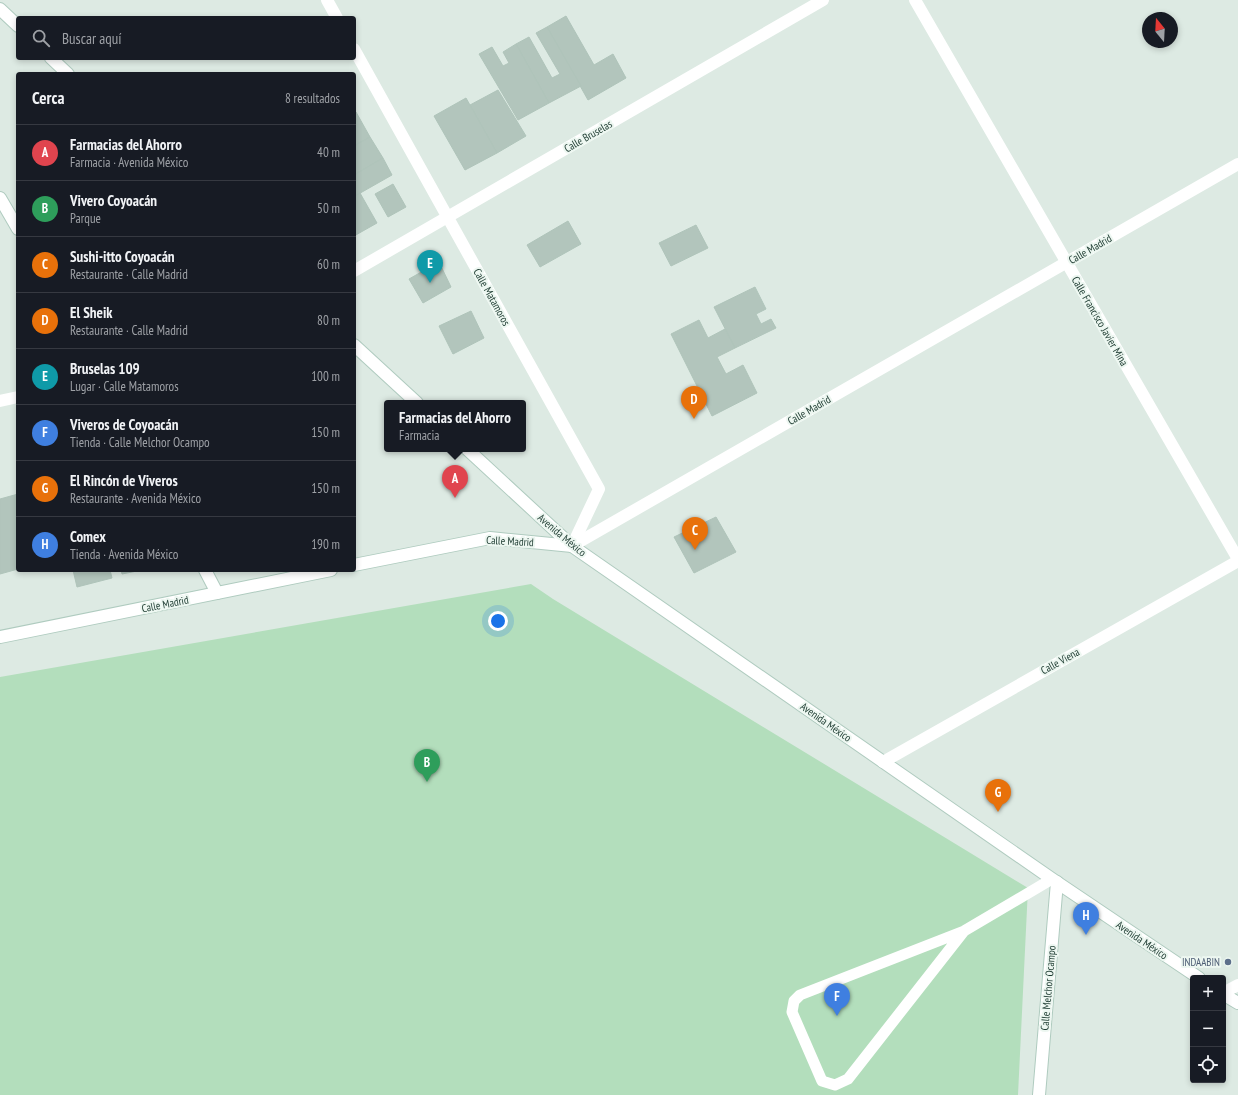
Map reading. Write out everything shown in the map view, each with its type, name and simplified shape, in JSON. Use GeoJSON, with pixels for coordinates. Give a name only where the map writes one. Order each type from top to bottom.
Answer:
{"type":"FeatureCollection","features":[{"type":"Feature","properties":{"kind":"street"},"geometry":{"type":"LineString","coordinates":[[327,0],[336,16]]}},
{"type":"Feature","properties":{"kind":"street","name":"Calle Bruselas"},"geometry":{"type":"LineString","coordinates":[[356,270],[823,0]]}},
{"type":"Feature","properties":{"kind":"street","name":"Calle Francisco Javier Mina"},"geometry":{"type":"LineString","coordinates":[[915,0],[1238,560]]}},
{"type":"Feature","properties":{"kind":"street"},"geometry":{"type":"LineString","coordinates":[[0,9],[16,24]]}},
{"type":"Feature","properties":{"kind":"street","name":"Calle Matamoros"},"geometry":{"type":"LineString","coordinates":[[356,52],[600,489],[572,546]]}},
{"type":"Feature","properties":{"kind":"street"},"geometry":{"type":"LineString","coordinates":[[53,60],[66,72]]}},
{"type":"Feature","properties":{"kind":"street","name":"Calle Madrid"},"geometry":{"type":"LineString","coordinates":[[356,565],[490,538],[572,546],[1238,164]]}},
{"type":"Feature","properties":{"kind":"street"},"geometry":{"type":"LineString","coordinates":[[0,198],[16,226]]}},
{"type":"Feature","properties":{"kind":"street"},"geometry":{"type":"LineString","coordinates":[[356,347],[414,400]]}},
{"type":"Feature","properties":{"kind":"street"},"geometry":{"type":"LineString","coordinates":[[0,401],[16,398]]}},
{"type":"Feature","properties":{"kind":"street","name":"Avenida México"},"geometry":{"type":"LineString","coordinates":[[470,452],[572,546],[1054,880],[1195,975]]}},
{"type":"Feature","properties":{"kind":"street","name":"Calle Viena"},"geometry":{"type":"LineString","coordinates":[[883,762],[1238,560]]}},
{"type":"Feature","properties":{"kind":"street"},"geometry":{"type":"LineString","coordinates":[[206,572],[217,593]]}},
{"type":"Feature","properties":{"kind":"street","name":"Calle Madrid"},"geometry":{"type":"LineString","coordinates":[[0,637],[321,572]]}},
{"type":"Feature","properties":{"kind":"street","name":"Calle Melchor Ocampo"},"geometry":{"type":"LineString","coordinates":[[1039,1095],[1054,880]]}},
{"type":"Feature","properties":{"kind":"street"},"geometry":{"type":"LineString","coordinates":[[1226,992],[1238,985]]}},
{"type":"Feature","properties":{"kind":"street"},"geometry":{"type":"LineString","coordinates":[[1226,996],[1238,1004]]}},
{"type":"Feature","properties":{"kind":"lane"},"geometry":{"type":"LineString","coordinates":[[964,931],[848,1079],[835,1085],[822,1081],[792,1012],[794,1001],[800,995],[964,931],[1054,880]]}},
{"type":"Feature","properties":{"kind":"green space"},"geometry":{"type":"Polygon","coordinates":[[[531,584],[553,599],[1028,888],[1018,1095],[0,1095],[0,677],[531,584]]]}},
{"type":"Feature","properties":{"kind":"building"},"geometry":{"type":"Polygon","coordinates":[[[566,16],[594,65],[613,54],[626,78],[588,100],[547,27],[566,16]]]}},
{"type":"Feature","properties":{"kind":"building"},"geometry":{"type":"Polygon","coordinates":[[[547,27],[581,86],[549,103],[516,44],[529,37],[552,78],[560,74],[536,33],[547,27]]]}},
{"type":"Feature","properties":{"kind":"building"},"geometry":{"type":"Polygon","coordinates":[[[516,44],[549,103],[518,120],[479,54],[492,47],[503,66],[509,63],[503,52],[516,44]]]}},
{"type":"Feature","properties":{"kind":"building"},"geometry":{"type":"Polygon","coordinates":[[[498,90],[526,136],[497,153],[470,105],[498,90]]]}},
{"type":"Feature","properties":{"kind":"building"},"geometry":{"type":"Polygon","coordinates":[[[466,98],[497,153],[465,170],[434,116],[466,98]]]}},
{"type":"Feature","properties":{"kind":"building"},"geometry":{"type":"Polygon","coordinates":[[[356,112],[370,137],[356,145],[356,112]]]}},
{"type":"Feature","properties":{"kind":"building"},"geometry":{"type":"Polygon","coordinates":[[[370,137],[383,158],[356,174],[356,145],[370,137]]]}},
{"type":"Feature","properties":{"kind":"building"},"geometry":{"type":"Polygon","coordinates":[[[383,158],[392,175],[356,195],[356,174],[383,158]]]}},
{"type":"Feature","properties":{"kind":"building"},"geometry":{"type":"Polygon","coordinates":[[[393,184],[406,207],[388,217],[375,194],[393,184]]]}},
{"type":"Feature","properties":{"kind":"building"},"geometry":{"type":"Polygon","coordinates":[[[360,193],[377,223],[356,235],[356,195],[360,193]]]}},
{"type":"Feature","properties":{"kind":"building"},"geometry":{"type":"Polygon","coordinates":[[[568,221],[581,244],[540,267],[527,245],[568,221]]]}},
{"type":"Feature","properties":{"kind":"building"},"geometry":{"type":"Polygon","coordinates":[[[696,225],[708,248],[671,266],[659,243],[696,225]]]}},
{"type":"Feature","properties":{"kind":"building"},"geometry":{"type":"Polygon","coordinates":[[[439,262],[451,287],[423,303],[409,279],[439,262]]]}},
{"type":"Feature","properties":{"kind":"building"},"geometry":{"type":"Polygon","coordinates":[[[755,287],[766,309],[756,314],[761,324],[771,319],[776,328],[735,348],[714,307],[755,287]]]}},
{"type":"Feature","properties":{"kind":"building"},"geometry":{"type":"Polygon","coordinates":[[[471,311],[484,338],[453,354],[439,326],[471,311]]]}},
{"type":"Feature","properties":{"kind":"building"},"geometry":{"type":"Polygon","coordinates":[[[699,320],[708,338],[725,329],[735,348],[717,357],[726,374],[743,365],[757,393],[712,416],[671,334],[699,320]]]}},
{"type":"Feature","properties":{"kind":"building"},"geometry":{"type":"Polygon","coordinates":[[[16,495],[16,570],[0,574],[0,499],[16,495]]]}},
{"type":"Feature","properties":{"kind":"building"},"geometry":{"type":"Polygon","coordinates":[[[716,517],[736,552],[694,573],[674,537],[716,517]]]}},
{"type":"Feature","properties":{"kind":"building"},"geometry":{"type":"Polygon","coordinates":[[[73,572],[110,572],[112,578],[77,587],[73,572]]]}},
{"type":"Feature","properties":{"kind":"building"},"geometry":{"type":"Polygon","coordinates":[[[122,572],[132,572],[122,574],[122,572]]]}},
{"type":"Feature","properties":{"kind":"place","name":"Bruselas 109"},"geometry":{"type":"Point","coordinates":[430,283]}},
{"type":"Feature","properties":{"kind":"place","name":"El Sheik"},"geometry":{"type":"Point","coordinates":[694,419]}},
{"type":"Feature","properties":{"kind":"place","name":"Farmacias del Ahorro"},"geometry":{"type":"Point","coordinates":[455,498]}},
{"type":"Feature","properties":{"kind":"place","name":"Sushi-itto Coyoacán"},"geometry":{"type":"Point","coordinates":[695,550]}},
{"type":"Feature","properties":{"kind":"place","name":"Vivero Coyoacán"},"geometry":{"type":"Point","coordinates":[427,782]}},
{"type":"Feature","properties":{"kind":"place","name":"El Rincón de Viveros"},"geometry":{"type":"Point","coordinates":[998,812]}},
{"type":"Feature","properties":{"kind":"place","name":"Comex"},"geometry":{"type":"Point","coordinates":[1086,935]}},
{"type":"Feature","properties":{"kind":"place","name":"INDAABIN"},"geometry":{"type":"Point","coordinates":[1228,962]}},
{"type":"Feature","properties":{"kind":"place","name":"Viveros de Coyoacán"},"geometry":{"type":"Point","coordinates":[837,1016]}}]}
